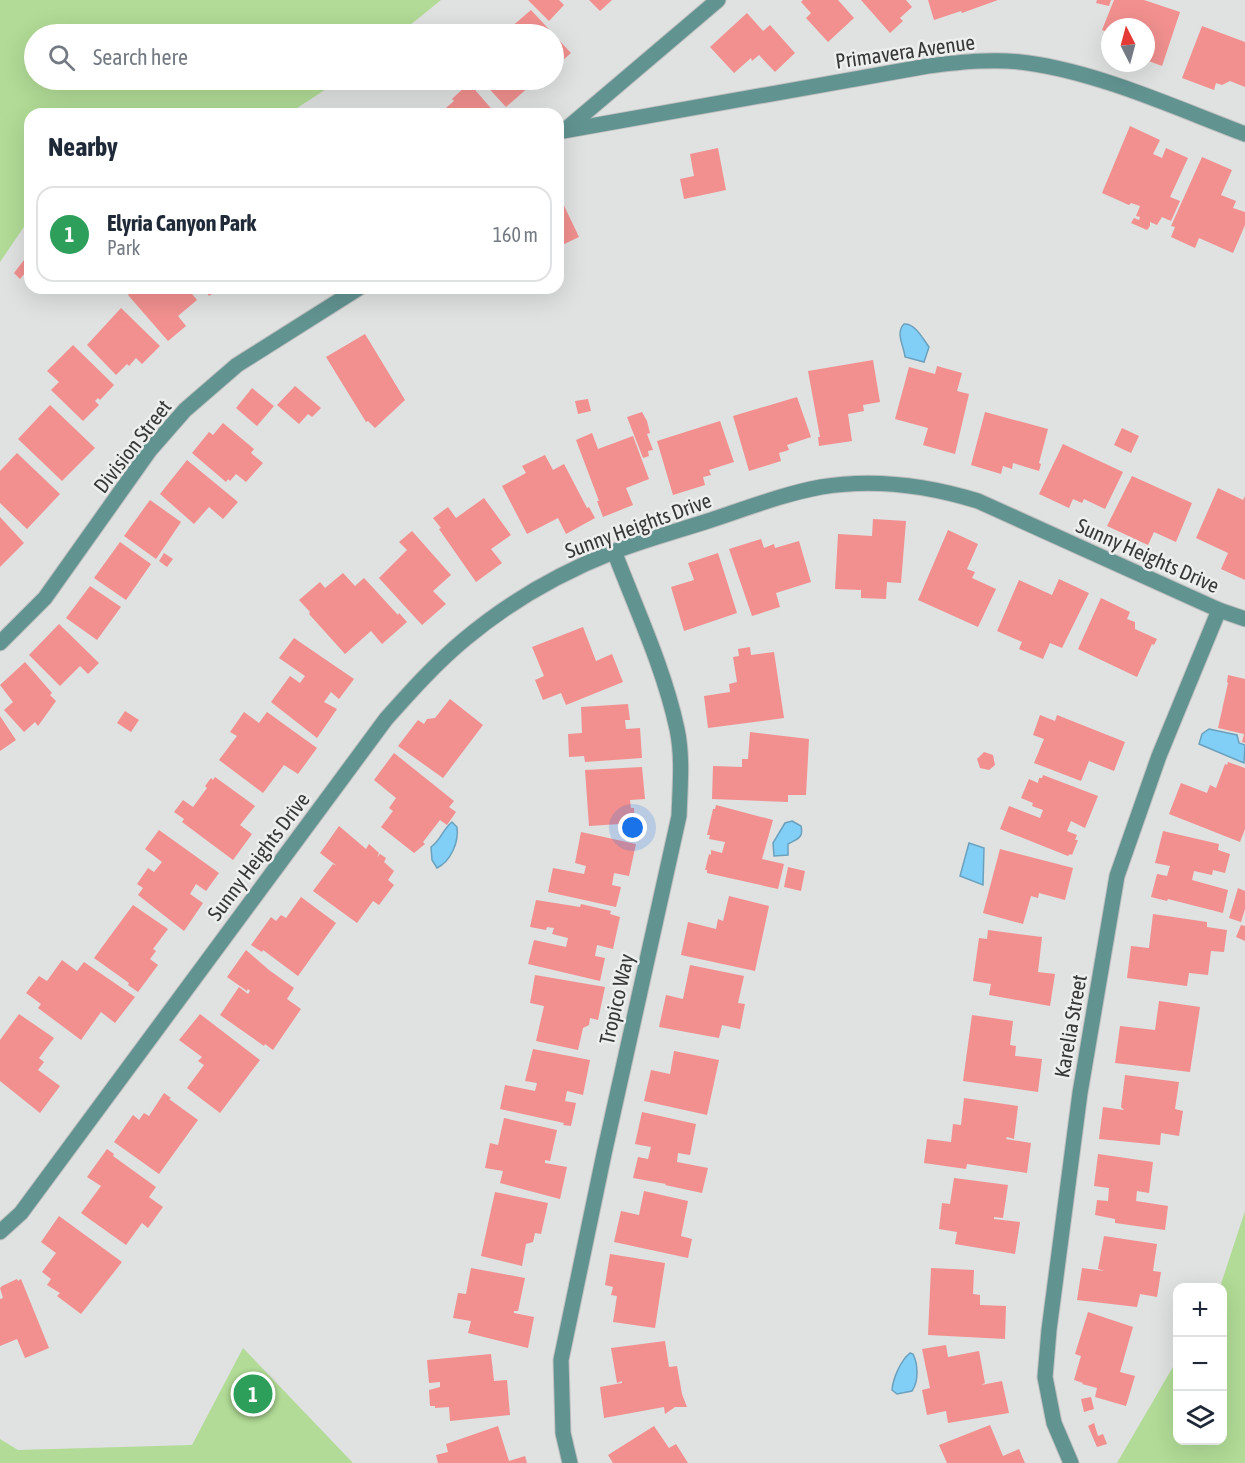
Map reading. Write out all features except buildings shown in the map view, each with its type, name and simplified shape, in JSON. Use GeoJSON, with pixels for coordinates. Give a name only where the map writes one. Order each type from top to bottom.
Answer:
{"type":"FeatureCollection","features":[{"type":"Feature","properties":{"kind":"street"},"geometry":{"type":"LineString","coordinates":[[564,131],[718,0]]}},
{"type":"Feature","properties":{"kind":"street","name":"Primavera Avenue"},"geometry":{"type":"LineString","coordinates":[[564,133],[928,66],[980,60],[1026,63],[1066,70],[1245,134]]}},
{"type":"Feature","properties":{"kind":"street","name":"Division Street"},"geometry":{"type":"LineString","coordinates":[[0,643],[45,598],[150,450],[185,410],[237,365],[349,294]]}},
{"type":"Feature","properties":{"kind":"street","name":"Sunny Heights Drive"},"geometry":{"type":"LineString","coordinates":[[0,1232],[21,1213],[386,719],[423,677],[465,639],[511,605],[560,576],[614,551],[787,496],[821,487],[862,483],[903,484],[944,491],[978,501],[1219,610],[1245,619]]}},
{"type":"Feature","properties":{"kind":"street","name":"Tropico Way"},"geometry":{"type":"LineString","coordinates":[[570,1463],[562,1433],[561,1360],[679,816],[681,771],[677,730],[664,683],[614,551]]}},
{"type":"Feature","properties":{"kind":"street","name":"Karelia Street"},"geometry":{"type":"LineString","coordinates":[[1071,1463],[1054,1422],[1045,1377],[1048,1330],[1080,1093],[1117,876],[1159,756],[1219,610]]}},
{"type":"Feature","properties":{"kind":"green space"},"geometry":{"type":"Polygon","coordinates":[[[0,0],[441,0],[411,24],[24,24],[24,90],[325,90],[297,108],[24,108],[24,227],[0,262],[0,0]]]}},
{"type":"Feature","properties":{"kind":"green space"},"geometry":{"type":"Polygon","coordinates":[[[1245,1211],[1245,1463],[1117,1463],[1173,1367],[1173,1445],[1227,1445],[1227,1283],[1221,1283],[1245,1211]]]}},
{"type":"Feature","properties":{"kind":"green space"},"geometry":{"type":"Polygon","coordinates":[[[243,1348],[353,1463],[0,1463],[0,1439],[18,1450],[192,1445],[243,1348]]]}},
{"type":"Feature","properties":{"kind":"water"},"geometry":{"type":"Polygon","coordinates":[[[904,324],[912,326],[929,347],[924,362],[905,357],[900,335],[904,324]]]}},
{"type":"Feature","properties":{"kind":"water"},"geometry":{"type":"Polygon","coordinates":[[[1209,729],[1237,735],[1239,743],[1245,745],[1244,763],[1199,744],[1202,734],[1209,729]]]}},
{"type":"Feature","properties":{"kind":"water"},"geometry":{"type":"Polygon","coordinates":[[[792,821],[801,826],[801,836],[788,844],[788,855],[774,856],[773,843],[785,823],[792,821]]]}},
{"type":"Feature","properties":{"kind":"water"},"geometry":{"type":"Polygon","coordinates":[[[452,822],[457,827],[455,845],[450,856],[437,868],[432,860],[431,847],[452,822]]]}},
{"type":"Feature","properties":{"kind":"water"},"geometry":{"type":"Polygon","coordinates":[[[969,843],[984,848],[983,885],[960,876],[969,843]]]}},
{"type":"Feature","properties":{"kind":"water"},"geometry":{"type":"Polygon","coordinates":[[[910,1353],[913,1354],[916,1363],[916,1382],[912,1391],[897,1394],[892,1390],[894,1380],[910,1353]]]}},
{"type":"Feature","properties":{"kind":"place","name":"Elyria Canyon Park"},"geometry":{"type":"Point","coordinates":[253,1394]}}]}
